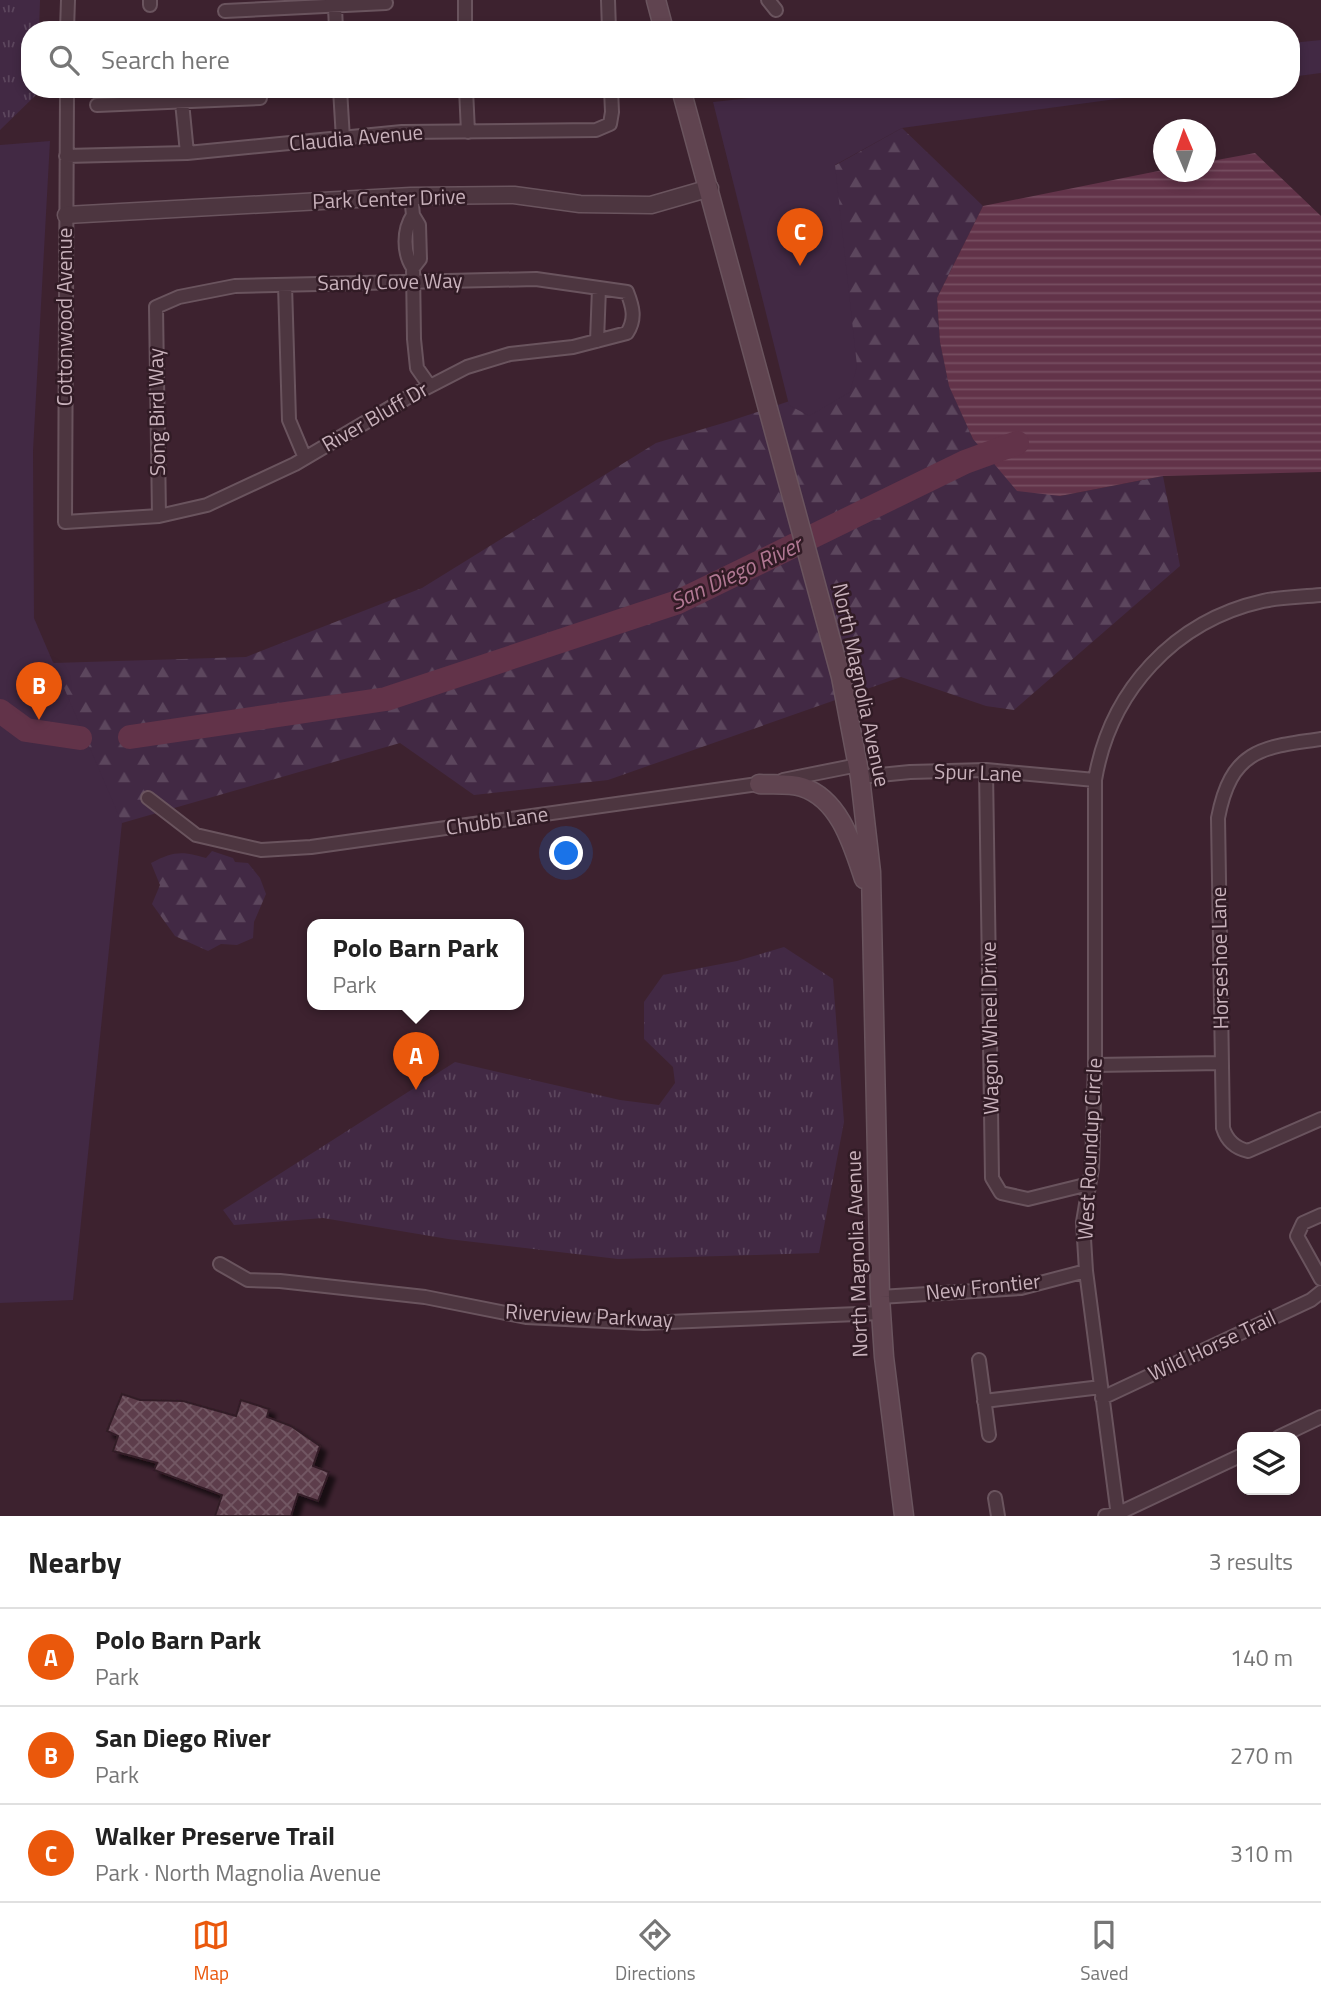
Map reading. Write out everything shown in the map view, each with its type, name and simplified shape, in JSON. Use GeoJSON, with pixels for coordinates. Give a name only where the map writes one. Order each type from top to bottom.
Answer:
{"type":"FeatureCollection","features":[{"type":"Feature","properties":{"kind":"main road"},"geometry":{"type":"LineString","coordinates":[[656,0],[662,21]]}},
{"type":"Feature","properties":{"kind":"main road","name":"North Magnolia Avenue"},"geometry":{"type":"LineString","coordinates":[[684,98],[841,677],[859,771],[872,902],[880,1305],[904,1516]]}},
{"type":"Feature","properties":{"kind":"main road"},"geometry":{"type":"LineString","coordinates":[[759,784],[802,787],[826,802],[841,822],[872,902]]}},
{"type":"Feature","properties":{"kind":"street"},"geometry":{"type":"LineString","coordinates":[[67,21],[68,0]]}},
{"type":"Feature","properties":{"kind":"street"},"geometry":{"type":"LineString","coordinates":[[464,21],[465,0]]}},
{"type":"Feature","properties":{"kind":"street"},"geometry":{"type":"LineString","coordinates":[[608,0],[609,21]]}},
{"type":"Feature","properties":{"kind":"street"},"geometry":{"type":"LineString","coordinates":[[225,11],[386,3]]}},
{"type":"Feature","properties":{"kind":"street"},"geometry":{"type":"LineString","coordinates":[[335,7],[336,21]]}},
{"type":"Feature","properties":{"kind":"street","name":"Cottonwood Avenue"},"geometry":{"type":"LineString","coordinates":[[67,98],[65,522],[86,522]]}},
{"type":"Feature","properties":{"kind":"street"},"geometry":{"type":"LineString","coordinates":[[97,104],[260,98]]}},
{"type":"Feature","properties":{"kind":"street"},"geometry":{"type":"LineString","coordinates":[[341,98],[343,139]]}},
{"type":"Feature","properties":{"kind":"street"},"geometry":{"type":"LineString","coordinates":[[466,98],[468,132]]}},
{"type":"Feature","properties":{"kind":"street","name":"Claudia Avenue"},"geometry":{"type":"LineString","coordinates":[[66,156],[187,153],[402,132],[596,130],[610,124],[611,98]]}},
{"type":"Feature","properties":{"kind":"street"},"geometry":{"type":"LineString","coordinates":[[182,102],[187,153]]}},
{"type":"Feature","properties":{"kind":"street","name":"Park Center Drive"},"geometry":{"type":"LineString","coordinates":[[66,215],[411,196],[514,195],[580,204],[651,205],[709,188]]}},
{"type":"Feature","properties":{"kind":"street"},"geometry":{"type":"LineString","coordinates":[[411,196],[412,215],[406,225],[407,259],[413,275],[414,339],[417,368],[429,386]]}},
{"type":"Feature","properties":{"kind":"street","name":"Sandy Cove Way"},"geometry":{"type":"LineString","coordinates":[[156,307],[179,297],[234,286],[285,285],[413,275],[536,279],[627,292]]}},
{"type":"Feature","properties":{"kind":"street"},"geometry":{"type":"LineString","coordinates":[[285,285],[289,419],[305,458]]}},
{"type":"Feature","properties":{"kind":"street"},"geometry":{"type":"LineString","coordinates":[[597,341],[598,288]]}},
{"type":"Feature","properties":{"kind":"street","name":"River Bluff Dr"},"geometry":{"type":"LineString","coordinates":[[86,522],[159,516],[207,505],[305,458],[467,367],[510,354],[573,347],[627,333],[632,325],[632,303],[627,292]]}},
{"type":"Feature","properties":{"kind":"street","name":"Song Bird Way"},"geometry":{"type":"LineString","coordinates":[[156,307],[159,516]]}},
{"type":"Feature","properties":{"kind":"street","name":"West Roundup Circle"},"geometry":{"type":"LineString","coordinates":[[1113,1515],[1083,1222],[1092,1168],[1095,1065],[1095,780],[1099,758],[1116,711],[1140,675],[1160,654],[1197,626],[1230,610],[1265,600],[1321,595]]}},
{"type":"Feature","properties":{"kind":"street","name":"Horseshoe Lane"},"geometry":{"type":"LineString","coordinates":[[1321,739],[1273,746],[1250,757],[1232,776],[1222,798],[1218,818],[1223,1128],[1226,1137],[1240,1149],[1248,1150],[1321,1119]]}},
{"type":"Feature","properties":{"kind":"street","name":"Spur Lane"},"geometry":{"type":"LineString","coordinates":[[859,771],[986,771],[1095,780]]}},
{"type":"Feature","properties":{"kind":"street","name":"Chubb Lane"},"geometry":{"type":"LineString","coordinates":[[148,798],[197,835],[261,850],[311,847],[859,771]]}},
{"type":"Feature","properties":{"kind":"street","name":"Wagon Wheel Drive"},"geometry":{"type":"LineString","coordinates":[[986,771],[992,1178],[1001,1193],[1028,1199],[1088,1184]]}},
{"type":"Feature","properties":{"kind":"street"},"geometry":{"type":"LineString","coordinates":[[1095,1065],[1222,1063]]}},
{"type":"Feature","properties":{"kind":"street"},"geometry":{"type":"LineString","coordinates":[[1321,1214],[1303,1223],[1297,1236],[1321,1279]]}},
{"type":"Feature","properties":{"kind":"street","name":"Riverview Parkway"},"geometry":{"type":"LineString","coordinates":[[220,1264],[248,1280],[425,1297],[526,1317],[644,1323],[880,1305]]}},
{"type":"Feature","properties":{"kind":"street","name":"New Frontier"},"geometry":{"type":"LineString","coordinates":[[880,1305],[1021,1288],[1086,1271]]}},
{"type":"Feature","properties":{"kind":"street","name":"Wild Horse Trail"},"geometry":{"type":"LineString","coordinates":[[984,1401],[1101,1393],[1311,1300],[1321,1292]]}},
{"type":"Feature","properties":{"kind":"street"},"geometry":{"type":"LineString","coordinates":[[979,1360],[989,1435]]}},
{"type":"Feature","properties":{"kind":"street"},"geometry":{"type":"LineString","coordinates":[[1290,1432],[1321,1417]]}},
{"type":"Feature","properties":{"kind":"street"},"geometry":{"type":"LineString","coordinates":[[1113,1515],[1237,1457]]}},
{"type":"Feature","properties":{"kind":"street"},"geometry":{"type":"LineString","coordinates":[[996,1498],[998,1516]]}},
{"type":"Feature","properties":{"kind":"green space"},"geometry":{"type":"Polygon","coordinates":[[[0,0],[40,0],[39,21],[21,21],[21,98],[33,98],[0,130],[0,0]]]}},
{"type":"Feature","properties":{"kind":"green space"},"geometry":{"type":"Polygon","coordinates":[[[1321,40],[1321,73],[1300,76],[1300,42],[1321,40]]]}},
{"type":"Feature","properties":{"kind":"green space"},"geometry":{"type":"Polygon","coordinates":[[[749,98],[1124,98],[902,128],[835,165],[857,366],[850,392],[809,416],[789,405],[713,102],[749,98]]]}},
{"type":"Feature","properties":{"kind":"green space"},"geometry":{"type":"Polygon","coordinates":[[[902,128],[983,206],[937,298],[940,342],[949,385],[973,439],[1060,496],[1163,476],[1180,566],[1014,710],[986,706],[901,677],[608,780],[474,795],[400,743],[122,823],[73,815],[0,618],[54,663],[246,657],[422,588],[656,443],[835,386],[834,166],[902,128]]]}},
{"type":"Feature","properties":{"kind":"green space"},"geometry":{"type":"Polygon","coordinates":[[[50,141],[33,451],[34,618],[122,823],[73,1300],[0,1303],[0,145],[50,141]]]}},
{"type":"Feature","properties":{"kind":"green space"},"geometry":{"type":"Polygon","coordinates":[[[212,851],[233,858],[235,862],[248,863],[260,878],[266,894],[254,922],[253,938],[237,945],[221,944],[208,951],[175,936],[152,904],[160,885],[151,863],[178,853],[206,858],[212,851]]]}},
{"type":"Feature","properties":{"kind":"green space"},"geometry":{"type":"Polygon","coordinates":[[[784,947],[833,979],[844,1122],[819,1253],[618,1259],[448,1239],[323,1218],[234,1225],[223,1210],[455,1062],[620,1100],[659,1105],[675,1083],[673,1067],[644,1039],[644,1002],[663,975],[737,961],[784,947]]]}},
{"type":"Feature","properties":{"kind":"shaded area"},"geometry":{"type":"Polygon","coordinates":[[[1255,153],[1321,216],[1321,472],[1163,476],[1060,496],[1017,491],[973,439],[949,386],[940,342],[937,298],[983,206],[1153,172],[1153,182],[1216,182],[1216,160],[1255,153]]]}},
{"type":"Feature","properties":{"kind":"building"},"geometry":{"type":"Polygon","coordinates":[[[122,1394],[140,1400],[183,1401],[236,1416],[241,1400],[269,1409],[267,1417],[291,1426],[320,1446],[313,1466],[329,1472],[318,1501],[298,1494],[291,1516],[215,1516],[222,1495],[154,1470],[157,1463],[113,1451],[118,1436],[107,1431],[122,1394]]]}},
{"type":"Feature","properties":{"kind":"waterway","name":"San Diego River"},"geometry":{"type":"LineString","coordinates":[[130,737],[386,699],[678,602],[965,462],[1017,443]]}},
{"type":"Feature","properties":{"kind":"waterway","name":"San Diego River"},"geometry":{"type":"LineString","coordinates":[[0,711],[26,730],[80,738]]}},
{"type":"Feature","properties":{"kind":"place","name":"Walker Preserve Trail"},"geometry":{"type":"Point","coordinates":[800,266]}},
{"type":"Feature","properties":{"kind":"place","name":"San Diego River"},"geometry":{"type":"Point","coordinates":[39,720]}},
{"type":"Feature","properties":{"kind":"place","name":"Polo Barn Park"},"geometry":{"type":"Point","coordinates":[416,1090]}}]}
